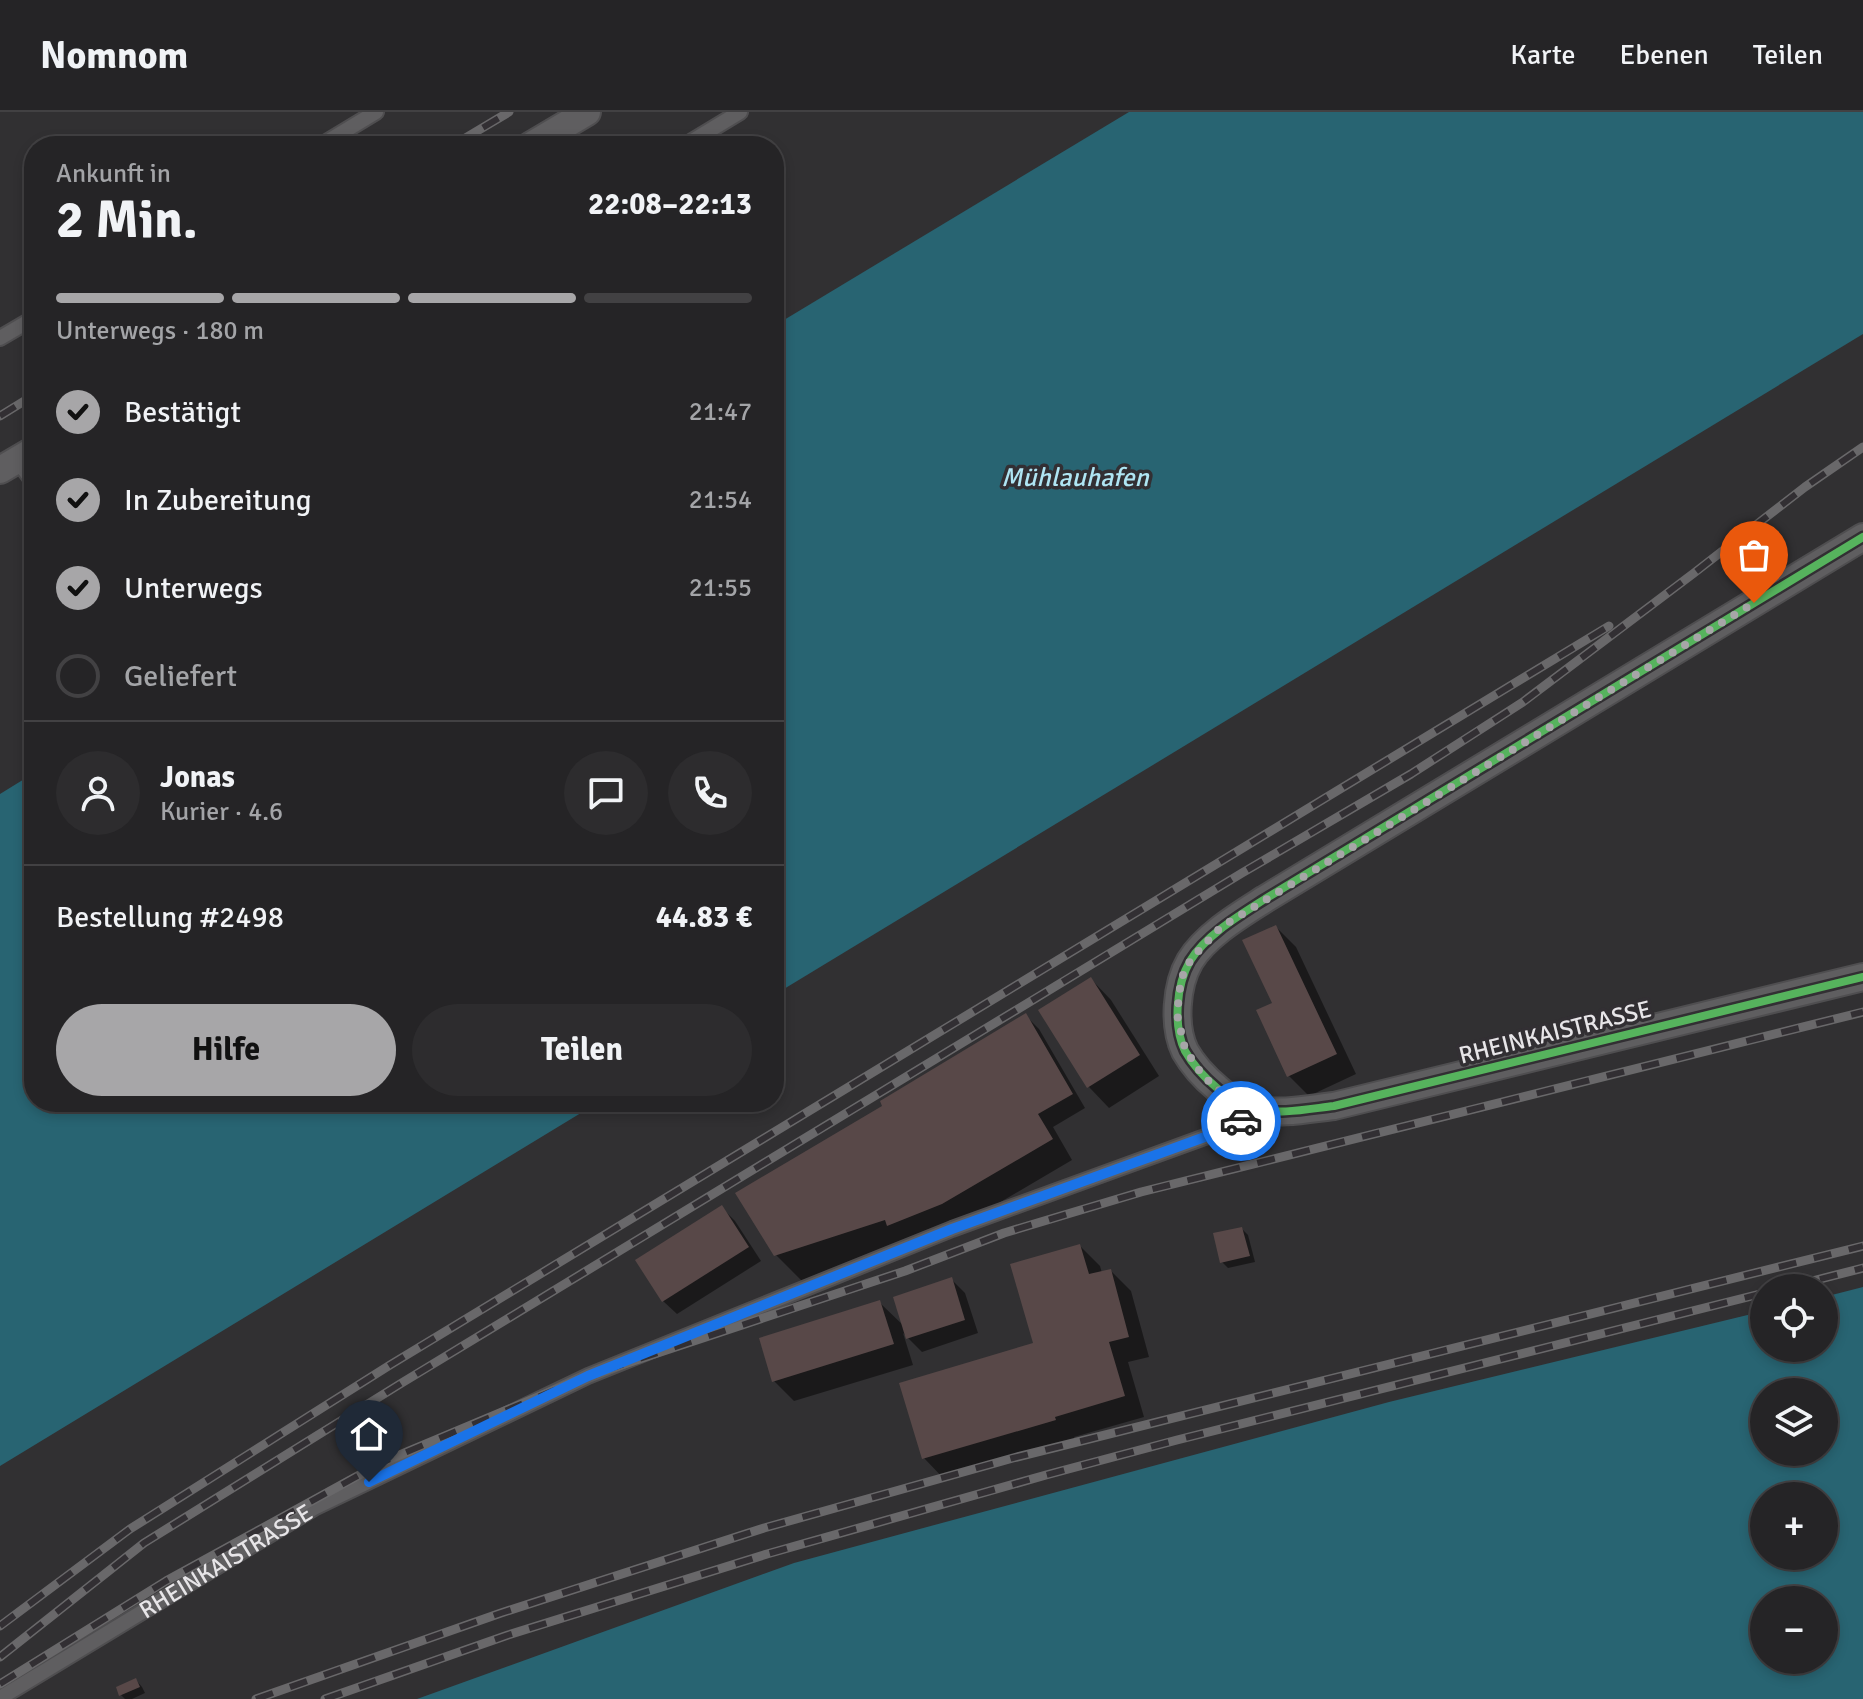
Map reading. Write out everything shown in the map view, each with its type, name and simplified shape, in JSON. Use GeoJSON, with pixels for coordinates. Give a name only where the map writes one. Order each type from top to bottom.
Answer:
{"type":"FeatureCollection","features":[{"type":"Feature","properties":{"kind":"street"},"geometry":{"type":"LineString","coordinates":[[547,136],[587,112]]}},
{"type":"Feature","properties":{"kind":"street"},"geometry":{"type":"LineString","coordinates":[[1254,1110],[1230,1100],[1203,1076],[1185,1049],[1177,1014],[1181,979],[1191,959],[1221,927],[1863,537]]}},
{"type":"Feature","properties":{"kind":"street","name":"RHEINKAISTRASSE"},"geometry":{"type":"LineString","coordinates":[[1254,1110],[1288,1112],[1334,1106],[1863,977]]}},
{"type":"Feature","properties":{"kind":"lane"},"geometry":{"type":"LineString","coordinates":[[336,136],[376,112]]}},
{"type":"Feature","properties":{"kind":"lane"},"geometry":{"type":"LineString","coordinates":[[700,136],[740,112]]}},
{"type":"Feature","properties":{"kind":"lane"},"geometry":{"type":"LineString","coordinates":[[0,338],[24,324]]}},
{"type":"Feature","properties":{"kind":"lane","name":"RHEINKAISTRASSE"},"geometry":{"type":"LineString","coordinates":[[0,1698],[314,1508],[588,1376],[952,1229],[1235,1126],[1254,1110]]}},
{"type":"Feature","properties":{"kind":"water","name":"Mühlauhafen"},"geometry":{"type":"Polygon","coordinates":[[[1129,112],[1863,112],[1863,334],[784,989],[784,320],[1129,112]]]}},
{"type":"Feature","properties":{"kind":"water"},"geometry":{"type":"Polygon","coordinates":[[[24,779],[24,1112],[583,1112],[0,1466],[0,794],[24,779]]]}},
{"type":"Feature","properties":{"kind":"water"},"geometry":{"type":"Polygon","coordinates":[[[1863,1287],[1863,1699],[417,1699],[794,1563],[1389,1402],[1750,1314],[1750,1362],[1838,1362],[1838,1293],[1863,1287]]]}},
{"type":"Feature","properties":{"kind":"building"},"geometry":{"type":"Polygon","coordinates":[[[1276,925],[1337,1054],[1287,1077],[1256,1010],[1272,1003],[1242,940],[1276,925]]]}},
{"type":"Feature","properties":{"kind":"building"},"geometry":{"type":"Polygon","coordinates":[[[1091,977],[1140,1055],[1087,1088],[1038,1010],[1091,977]]]}},
{"type":"Feature","properties":{"kind":"building"},"geometry":{"type":"Polygon","coordinates":[[[1026,1013],[1073,1094],[1038,1114],[1053,1139],[942,1204],[887,1226],[885,1220],[774,1256],[735,1193],[882,1106],[880,1101],[1026,1013]]]}},
{"type":"Feature","properties":{"kind":"building"},"geometry":{"type":"Polygon","coordinates":[[[722,1205],[749,1247],[662,1302],[635,1260],[722,1205]]]}},
{"type":"Feature","properties":{"kind":"building"},"geometry":{"type":"Polygon","coordinates":[[[1242,1227],[1250,1256],[1220,1263],[1213,1233],[1242,1227]]]}},
{"type":"Feature","properties":{"kind":"building"},"geometry":{"type":"Polygon","coordinates":[[[1080,1244],[1089,1274],[1111,1269],[1129,1337],[1109,1342],[1125,1396],[1055,1417],[1056,1420],[922,1459],[899,1383],[1033,1343],[1010,1264],[1080,1244]]]}},
{"type":"Feature","properties":{"kind":"building"},"geometry":{"type":"Polygon","coordinates":[[[952,1277],[965,1320],[906,1339],[893,1297],[952,1277]]]}},
{"type":"Feature","properties":{"kind":"building"},"geometry":{"type":"Polygon","coordinates":[[[880,1300],[894,1344],[772,1382],[759,1338],[880,1300]]]}},
{"type":"Feature","properties":{"kind":"building"},"geometry":{"type":"Polygon","coordinates":[[[136,1678],[140,1687],[119,1696],[116,1687],[136,1678]]]}},
{"type":"Feature","properties":{"kind":"railway"},"geometry":{"type":"LineString","coordinates":[[469,136],[509,112]]}},
{"type":"Feature","properties":{"kind":"railway"},"geometry":{"type":"LineString","coordinates":[[0,416],[24,401]]}},
{"type":"Feature","properties":{"kind":"railway"},"geometry":{"type":"LineString","coordinates":[[0,1657],[144,1543],[400,1384],[1242,873],[1411,774],[1523,702],[1805,487],[1863,447]]}},
{"type":"Feature","properties":{"kind":"railway"},"geometry":{"type":"LineString","coordinates":[[0,1626],[130,1529],[390,1365],[1609,626]]}},
{"type":"Feature","properties":{"kind":"railway"},"geometry":{"type":"LineString","coordinates":[[0,1684],[166,1581],[383,1462],[588,1376],[905,1271],[1004,1233],[1141,1192],[1863,1012]]}},
{"type":"Feature","properties":{"kind":"railway"},"geometry":{"type":"LineString","coordinates":[[256,1699],[501,1613],[764,1528],[1013,1458],[1863,1246]]}},
{"type":"Feature","properties":{"kind":"railway"},"geometry":{"type":"LineString","coordinates":[[1838,1274],[1863,1268]]}},
{"type":"Feature","properties":{"kind":"railway"},"geometry":{"type":"LineString","coordinates":[[325,1699],[508,1635],[767,1554],[1046,1475],[1750,1297]]}},
{"type":"Feature","properties":{"kind":"cycle path"},"geometry":{"type":"LineString","coordinates":[[1863,537],[1235,919],[1214,934],[1190,961],[1179,993],[1178,1018],[1181,1041],[1188,1056],[1225,1095],[1254,1109],[1294,1111],[1334,1106],[1863,977]]}},
{"type":"Feature","properties":{"kind":"way so far"},"geometry":{"type":"LineString","coordinates":[[1241,1121],[1254,1110],[1230,1100],[1203,1076],[1185,1049],[1177,1014],[1181,979],[1191,959],[1221,927],[1754,603]]}},
{"type":"Feature","properties":{"kind":"route"},"geometry":{"type":"LineString","coordinates":[[369,1482],[588,1376],[952,1229],[1235,1126],[1241,1121]]}}]}
